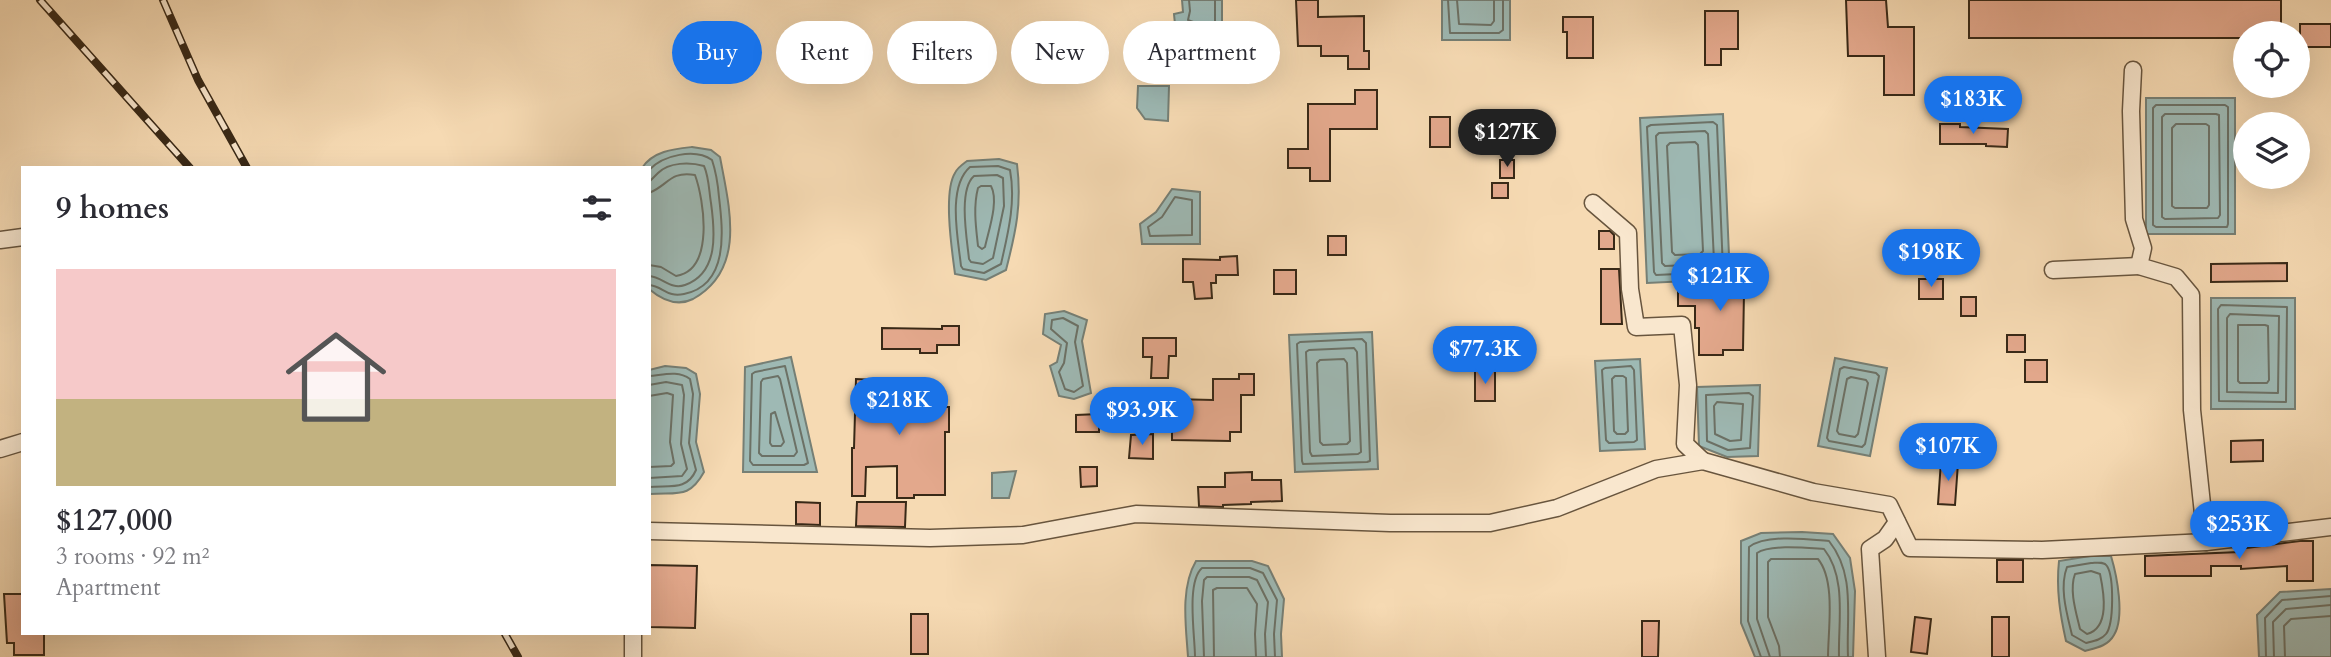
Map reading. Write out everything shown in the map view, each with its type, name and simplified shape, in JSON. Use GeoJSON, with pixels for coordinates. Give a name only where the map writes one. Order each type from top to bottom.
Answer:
{"type":"FeatureCollection","features":[{"type":"Feature","properties":{"kind":"street"},"geometry":{"type":"LineString","coordinates":[[2133,69],[2130,111],[2134,219],[2143,248],[2139,266]]}},
{"type":"Feature","properties":{"kind":"street"},"geometry":{"type":"LineString","coordinates":[[1593,204],[1628,233],[1630,289],[1636,327],[1682,325],[1688,385],[1685,444],[1703,461]]}},
{"type":"Feature","properties":{"kind":"street"},"geometry":{"type":"LineString","coordinates":[[0,240],[21,236]]}},
{"type":"Feature","properties":{"kind":"street"},"geometry":{"type":"LineString","coordinates":[[2053,270],[2139,266],[2176,277],[2191,295],[2192,410],[2206,542]]}},
{"type":"Feature","properties":{"kind":"street"},"geometry":{"type":"LineString","coordinates":[[0,449],[21,443]]}},
{"type":"Feature","properties":{"kind":"street"},"geometry":{"type":"LineString","coordinates":[[651,531],[930,538],[1023,535],[1136,514],[1391,523],[1490,523],[1557,508],[1656,469],[1703,461],[1813,492],[1889,505],[1910,548],[2042,550],[2206,542],[2331,527]]}},
{"type":"Feature","properties":{"kind":"street"},"geometry":{"type":"LineString","coordinates":[[1877,657],[1870,549],[1885,539],[1897,522]]}},
{"type":"Feature","properties":{"kind":"street"},"geometry":{"type":"LineString","coordinates":[[633,635],[633,657]]}},
{"type":"Feature","properties":{"kind":"water"},"geometry":{"type":"Polygon","coordinates":[[[1182,0],[1222,0],[1222,21],[1175,21],[1174,14],[1183,12],[1182,0]]]}},
{"type":"Feature","properties":{"kind":"water"},"geometry":{"type":"Polygon","coordinates":[[[1442,0],[1510,0],[1510,40],[1442,40],[1442,0]]]}},
{"type":"Feature","properties":{"kind":"water"},"geometry":{"type":"Polygon","coordinates":[[[1138,86],[1169,86],[1168,121],[1145,119],[1137,108],[1138,86]]]}},
{"type":"Feature","properties":{"kind":"water"},"geometry":{"type":"Polygon","coordinates":[[[2146,98],[2235,98],[2235,234],[2146,234],[2146,98]]]}},
{"type":"Feature","properties":{"kind":"water"},"geometry":{"type":"Polygon","coordinates":[[[1723,114],[1730,279],[1647,283],[1640,118],[1723,114]]]}},
{"type":"Feature","properties":{"kind":"water"},"geometry":{"type":"Polygon","coordinates":[[[692,147],[711,150],[720,157],[730,216],[728,254],[721,271],[710,286],[693,299],[681,302],[664,299],[651,290],[651,166],[644,166],[658,154],[692,147]]]}},
{"type":"Feature","properties":{"kind":"water"},"geometry":{"type":"Polygon","coordinates":[[[999,159],[1017,164],[1019,192],[1013,243],[1006,270],[986,280],[955,274],[949,222],[951,182],[957,169],[967,161],[999,159]]]}},
{"type":"Feature","properties":{"kind":"water"},"geometry":{"type":"Polygon","coordinates":[[[1172,189],[1200,192],[1200,244],[1142,244],[1140,224],[1156,212],[1172,189]]]}},
{"type":"Feature","properties":{"kind":"water"},"geometry":{"type":"Polygon","coordinates":[[[2211,298],[2295,298],[2295,409],[2211,409],[2211,298]]]}},
{"type":"Feature","properties":{"kind":"water"},"geometry":{"type":"Polygon","coordinates":[[[1064,311],[1087,320],[1082,341],[1091,393],[1074,399],[1059,396],[1050,366],[1057,362],[1061,345],[1043,334],[1045,314],[1064,311]]]}},
{"type":"Feature","properties":{"kind":"water"},"geometry":{"type":"Polygon","coordinates":[[[1372,332],[1378,469],[1295,472],[1289,335],[1372,332]]]}},
{"type":"Feature","properties":{"kind":"water"},"geometry":{"type":"Polygon","coordinates":[[[791,357],[817,472],[743,472],[745,367],[791,357]]]}},
{"type":"Feature","properties":{"kind":"water"},"geometry":{"type":"Polygon","coordinates":[[[1835,358],[1887,368],[1870,456],[1818,446],[1835,358]]]}},
{"type":"Feature","properties":{"kind":"water"},"geometry":{"type":"Polygon","coordinates":[[[1640,359],[1645,449],[1600,451],[1595,361],[1640,359]]]}},
{"type":"Feature","properties":{"kind":"water"},"geometry":{"type":"Polygon","coordinates":[[[665,366],[686,368],[696,374],[700,394],[696,442],[704,472],[693,487],[682,492],[651,494],[651,370],[665,366]]]}},
{"type":"Feature","properties":{"kind":"water"},"geometry":{"type":"Polygon","coordinates":[[[1760,385],[1758,456],[1727,457],[1699,446],[1697,387],[1760,385]]]}},
{"type":"Feature","properties":{"kind":"water"},"geometry":{"type":"Polygon","coordinates":[[[1016,471],[1009,498],[992,498],[992,473],[1016,471]]]}},
{"type":"Feature","properties":{"kind":"water"},"geometry":{"type":"Polygon","coordinates":[[[1761,533],[1833,534],[1850,558],[1855,591],[1853,657],[1755,657],[1741,623],[1741,541],[1761,533]]]}},
{"type":"Feature","properties":{"kind":"water"},"geometry":{"type":"Polygon","coordinates":[[[2111,556],[2117,585],[2119,618],[2114,635],[2108,642],[2085,651],[2066,641],[2059,601],[2058,571],[2059,561],[2111,556]]]}},
{"type":"Feature","properties":{"kind":"water"},"geometry":{"type":"Polygon","coordinates":[[[1196,561],[1252,561],[1268,566],[1284,599],[1282,657],[1188,657],[1186,595],[1196,561]]]}},
{"type":"Feature","properties":{"kind":"water"},"geometry":{"type":"Polygon","coordinates":[[[2331,589],[2331,657],[2259,657],[2257,615],[2280,592],[2331,589]]]}},
{"type":"Feature","properties":{"kind":"building"},"geometry":{"type":"Polygon","coordinates":[[[1296,0],[1318,0],[1318,17],[1364,16],[1364,51],[1369,51],[1369,69],[1348,69],[1348,56],[1321,56],[1321,46],[1298,46],[1296,0]]]}},
{"type":"Feature","properties":{"kind":"building"},"geometry":{"type":"Polygon","coordinates":[[[1846,0],[1886,0],[1888,27],[1914,27],[1914,95],[1884,95],[1884,56],[1848,56],[1846,0]]]}},
{"type":"Feature","properties":{"kind":"building"},"geometry":{"type":"Polygon","coordinates":[[[1969,0],[2281,0],[2281,21],[2233,21],[2233,38],[1969,38],[1969,0]]]}},
{"type":"Feature","properties":{"kind":"building"},"geometry":{"type":"Polygon","coordinates":[[[1705,11],[1738,11],[1738,49],[1721,49],[1721,65],[1705,65],[1705,11]]]}},
{"type":"Feature","properties":{"kind":"building"},"geometry":{"type":"Polygon","coordinates":[[[1563,17],[1593,17],[1593,58],[1567,58],[1567,32],[1563,32],[1563,17]]]}},
{"type":"Feature","properties":{"kind":"building"},"geometry":{"type":"Polygon","coordinates":[[[2310,24],[2331,24],[2331,47],[2310,47],[2310,24]]]}},
{"type":"Feature","properties":{"kind":"building"},"geometry":{"type":"Polygon","coordinates":[[[1355,90],[1377,90],[1377,129],[1330,129],[1330,181],[1310,181],[1310,168],[1288,168],[1288,149],[1308,149],[1308,104],[1355,104],[1355,90]]]}},
{"type":"Feature","properties":{"kind":"building"},"geometry":{"type":"Polygon","coordinates":[[[1430,117],[1450,117],[1450,147],[1430,147],[1430,117]]]}},
{"type":"Feature","properties":{"kind":"building"},"geometry":{"type":"Polygon","coordinates":[[[1940,124],[2008,129],[2007,147],[1940,144],[1940,124]]]}},
{"type":"Feature","properties":{"kind":"building"},"geometry":{"type":"Polygon","coordinates":[[[1500,160],[1514,160],[1514,178],[1500,178],[1500,160]]]}},
{"type":"Feature","properties":{"kind":"building"},"geometry":{"type":"Polygon","coordinates":[[[1492,183],[1508,183],[1508,198],[1492,198],[1492,183]]]}},
{"type":"Feature","properties":{"kind":"building"},"geometry":{"type":"Polygon","coordinates":[[[1599,231],[1610,231],[1614,235],[1614,249],[1599,249],[1599,231]]]}},
{"type":"Feature","properties":{"kind":"building"},"geometry":{"type":"Polygon","coordinates":[[[1328,236],[1346,236],[1346,255],[1328,255],[1328,236]]]}},
{"type":"Feature","properties":{"kind":"building"},"geometry":{"type":"Polygon","coordinates":[[[1237,256],[1238,275],[1216,275],[1216,283],[1211,283],[1212,298],[1195,299],[1193,282],[1183,282],[1183,259],[1220,260],[1220,257],[1237,256]]]}},
{"type":"Feature","properties":{"kind":"building"},"geometry":{"type":"Polygon","coordinates":[[[2287,263],[2287,281],[2211,282],[2211,264],[2287,263]]]}},
{"type":"Feature","properties":{"kind":"building"},"geometry":{"type":"Polygon","coordinates":[[[1759,266],[1760,292],[1744,292],[1743,350],[1723,350],[1723,355],[1699,355],[1699,328],[1695,328],[1695,306],[1678,306],[1678,288],[1743,286],[1742,267],[1759,266]]]}},
{"type":"Feature","properties":{"kind":"building"},"geometry":{"type":"Polygon","coordinates":[[[1601,269],[1619,269],[1622,324],[1601,324],[1601,269]]]}},
{"type":"Feature","properties":{"kind":"building"},"geometry":{"type":"Polygon","coordinates":[[[1274,270],[1296,270],[1296,294],[1274,294],[1274,270]]]}},
{"type":"Feature","properties":{"kind":"building"},"geometry":{"type":"Polygon","coordinates":[[[1919,279],[1943,279],[1943,299],[1919,299],[1919,279]]]}},
{"type":"Feature","properties":{"kind":"building"},"geometry":{"type":"Polygon","coordinates":[[[1961,297],[1976,297],[1976,316],[1961,316],[1961,297]]]}},
{"type":"Feature","properties":{"kind":"building"},"geometry":{"type":"Polygon","coordinates":[[[942,326],[959,326],[959,345],[937,345],[937,353],[920,353],[920,349],[882,349],[882,328],[942,329],[942,326]]]}},
{"type":"Feature","properties":{"kind":"building"},"geometry":{"type":"Polygon","coordinates":[[[2007,335],[2025,335],[2025,352],[2007,352],[2007,335]]]}},
{"type":"Feature","properties":{"kind":"building"},"geometry":{"type":"Polygon","coordinates":[[[1143,338],[1176,338],[1176,356],[1169,356],[1168,378],[1151,378],[1152,357],[1143,357],[1143,338]]]}},
{"type":"Feature","properties":{"kind":"building"},"geometry":{"type":"Polygon","coordinates":[[[2025,360],[2047,360],[2047,382],[2025,382],[2025,360]]]}},
{"type":"Feature","properties":{"kind":"building"},"geometry":{"type":"Polygon","coordinates":[[[1475,371],[1495,371],[1495,401],[1475,401],[1475,371]]]}},
{"type":"Feature","properties":{"kind":"building"},"geometry":{"type":"Polygon","coordinates":[[[1239,374],[1254,374],[1254,395],[1241,395],[1241,432],[1230,432],[1230,441],[1172,440],[1172,399],[1213,400],[1213,379],[1239,379],[1239,374]]]}},
{"type":"Feature","properties":{"kind":"building"},"geometry":{"type":"Polygon","coordinates":[[[906,378],[906,382],[923,382],[923,407],[949,407],[949,432],[945,432],[945,495],[897,498],[897,466],[866,467],[865,496],[852,496],[856,379],[906,378]]]}},
{"type":"Feature","properties":{"kind":"building"},"geometry":{"type":"Polygon","coordinates":[[[1099,414],[1099,432],[1076,432],[1076,415],[1099,414]]]}},
{"type":"Feature","properties":{"kind":"building"},"geometry":{"type":"Polygon","coordinates":[[[1153,434],[1153,459],[1129,458],[1131,435],[1153,434]]]}},
{"type":"Feature","properties":{"kind":"building"},"geometry":{"type":"Polygon","coordinates":[[[2263,440],[2263,461],[2231,462],[2231,441],[2263,440]]]}},
{"type":"Feature","properties":{"kind":"building"},"geometry":{"type":"Polygon","coordinates":[[[1941,461],[1958,463],[1955,505],[1938,504],[1941,461]]]}},
{"type":"Feature","properties":{"kind":"building"},"geometry":{"type":"Polygon","coordinates":[[[1080,467],[1097,467],[1097,486],[1081,487],[1080,467]]]}},
{"type":"Feature","properties":{"kind":"building"},"geometry":{"type":"Polygon","coordinates":[[[1252,472],[1252,480],[1281,480],[1282,501],[1251,502],[1223,507],[1199,506],[1198,487],[1225,487],[1225,473],[1252,472]]]}},
{"type":"Feature","properties":{"kind":"building"},"geometry":{"type":"Polygon","coordinates":[[[796,502],[820,503],[820,525],[796,524],[796,502]]]}},
{"type":"Feature","properties":{"kind":"building"},"geometry":{"type":"Polygon","coordinates":[[[857,502],[906,502],[905,527],[856,526],[857,502]]]}},
{"type":"Feature","properties":{"kind":"building"},"geometry":{"type":"Polygon","coordinates":[[[2313,541],[2313,581],[2287,581],[2287,566],[2241,569],[2241,566],[2211,566],[2211,576],[2145,576],[2145,556],[2239,552],[2239,549],[2313,541]]]}},
{"type":"Feature","properties":{"kind":"building"},"geometry":{"type":"Polygon","coordinates":[[[1997,560],[2023,560],[2023,582],[1997,582],[1997,560]]]}},
{"type":"Feature","properties":{"kind":"building"},"geometry":{"type":"Polygon","coordinates":[[[651,565],[697,566],[695,628],[651,627],[651,565]]]}},
{"type":"Feature","properties":{"kind":"building"},"geometry":{"type":"Polygon","coordinates":[[[4,594],[21,594],[21,635],[44,635],[44,655],[14,655],[14,643],[7,643],[4,594]]]}},
{"type":"Feature","properties":{"kind":"building"},"geometry":{"type":"Polygon","coordinates":[[[911,614],[928,614],[928,654],[911,654],[911,614]]]}},
{"type":"Feature","properties":{"kind":"building"},"geometry":{"type":"Polygon","coordinates":[[[1915,617],[1931,619],[1927,654],[1911,652],[1915,617]]]}},
{"type":"Feature","properties":{"kind":"building"},"geometry":{"type":"Polygon","coordinates":[[[1992,617],[2009,617],[2009,657],[1992,657],[1992,617]]]}},
{"type":"Feature","properties":{"kind":"building"},"geometry":{"type":"Polygon","coordinates":[[[1642,621],[1659,621],[1658,657],[1642,657],[1642,621]]]}},
{"type":"Feature","properties":{"kind":"railway"},"geometry":{"type":"LineString","coordinates":[[40,0],[188,166]]}},
{"type":"Feature","properties":{"kind":"railway"},"geometry":{"type":"LineString","coordinates":[[163,0],[198,80],[246,166]]}},
{"type":"Feature","properties":{"kind":"railway"},"geometry":{"type":"LineString","coordinates":[[506,635],[518,657]]}}]}
